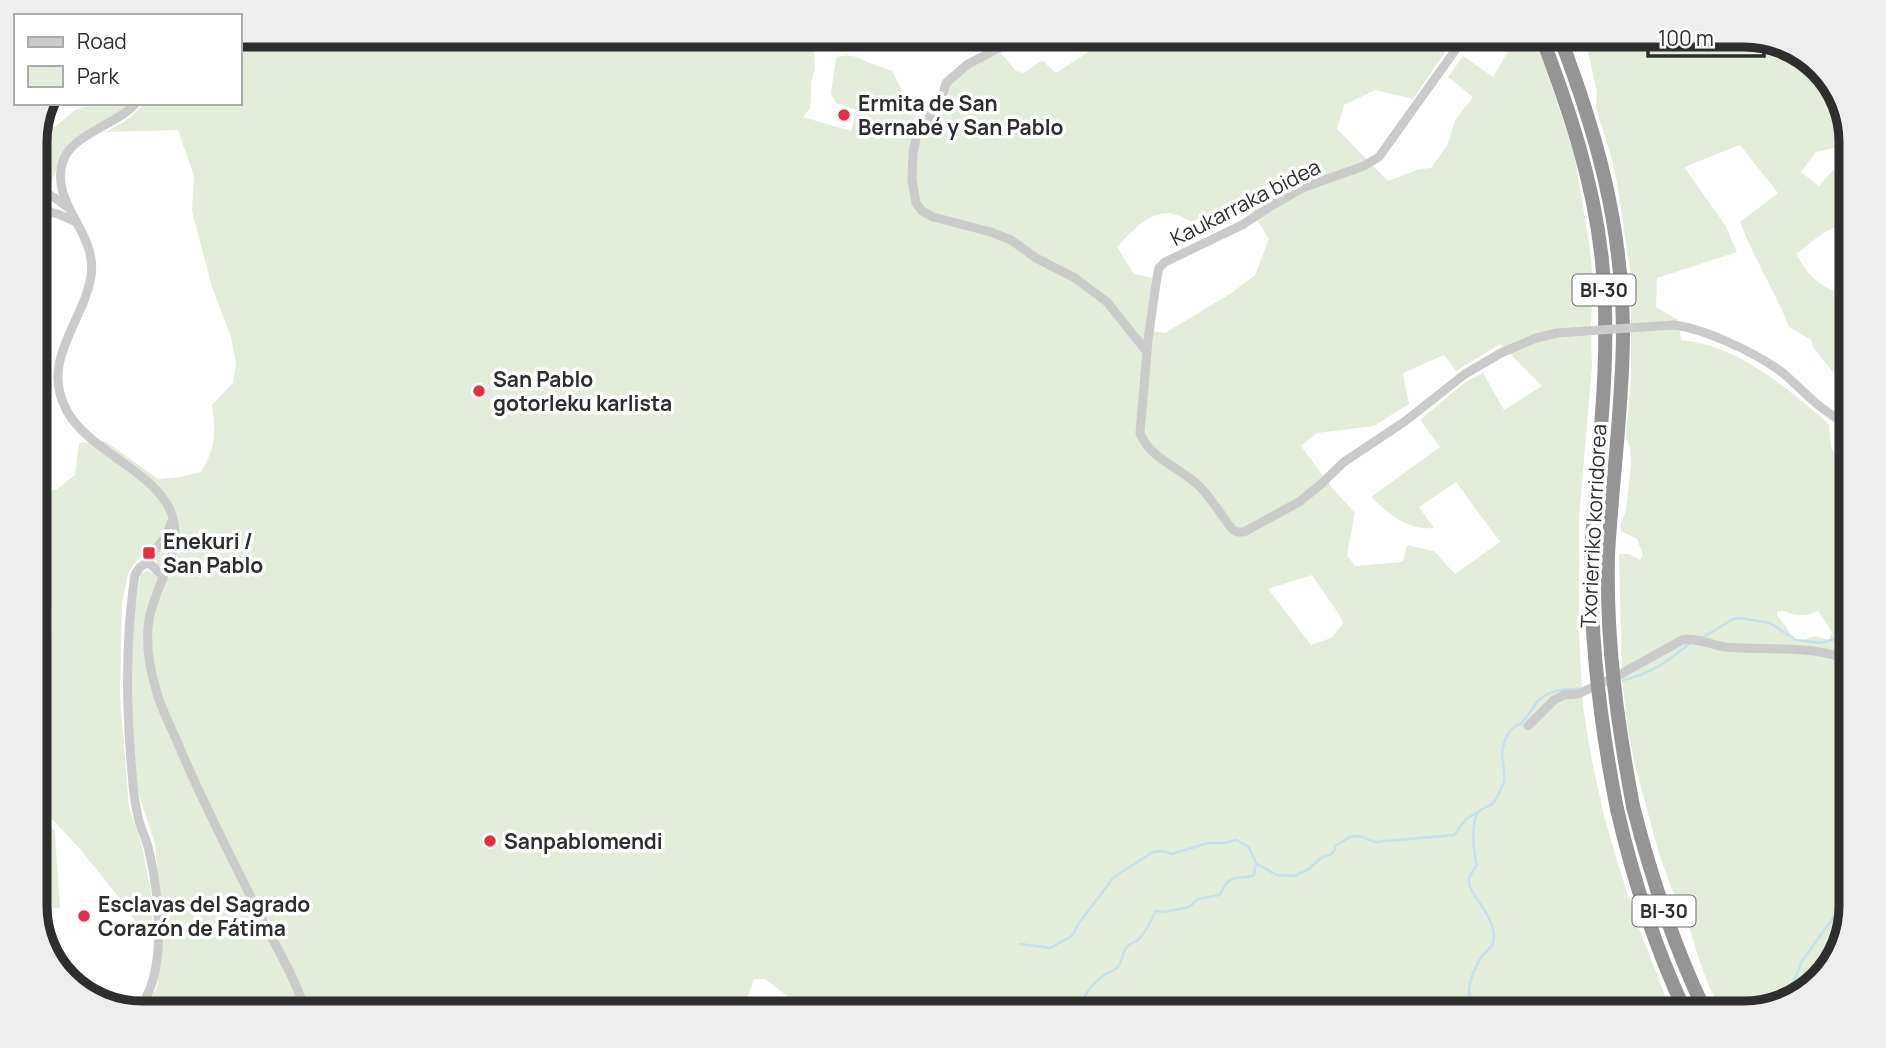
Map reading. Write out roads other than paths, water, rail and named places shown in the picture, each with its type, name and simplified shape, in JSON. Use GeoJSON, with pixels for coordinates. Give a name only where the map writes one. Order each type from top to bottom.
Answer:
{"type":"FeatureCollection","features":[{"type":"Feature","properties":{"kind":"highway","name":"Txorierriko korridorea"},"geometry":{"type":"LineString","coordinates":[[1545,47],[1584,161],[1595,210],[1602,261],[1605,367],[1591,554],[1592,639],[1601,718],[1616,809],[1642,899],[1681,1001]]}},
{"type":"Feature","properties":{"kind":"highway","name":"Txorierriko korridorea"},"geometry":{"type":"LineString","coordinates":[[1564,47],[1583,97],[1600,157],[1612,207],[1619,259],[1622,368],[1607,596],[1617,716],[1633,806],[1654,881],[1671,933],[1701,1001]]}},
{"type":"Feature","properties":{"kind":"street"},"geometry":{"type":"LineString","coordinates":[[1001,47],[968,64],[946,83],[942,97],[916,138],[912,180],[916,203],[922,211],[933,217],[1011,240],[1036,258],[1075,278],[1107,302],[1147,352]]}},
{"type":"Feature","properties":{"kind":"street","name":"Kaukarraka bidea"},"geometry":{"type":"LineString","coordinates":[[1457,47],[1379,157],[1364,166],[1303,188],[1242,225],[1165,262],[1159,268],[1147,352],[1140,433],[1145,445],[1201,488],[1232,529],[1237,532],[1244,531],[1299,502],[1343,462],[1404,422],[1465,374],[1501,353],[1536,338],[1557,333],[1673,325],[1710,335],[1754,355],[1778,369],[1816,404],[1839,420]]}},
{"type":"Feature","properties":{"kind":"street"},"geometry":{"type":"LineString","coordinates":[[134,105],[122,117],[88,135],[70,149],[64,159],[60,185],[70,211],[88,244],[91,276],[88,290],[62,352],[58,382],[67,411],[85,434],[149,483],[162,496],[173,518],[173,545],[153,601],[149,621],[150,666],[158,695],[198,793],[294,981],[302,1001]]}},
{"type":"Feature","properties":{"kind":"street"},"geometry":{"type":"LineString","coordinates":[[47,189],[55,189],[60,185]]}},
{"type":"Feature","properties":{"kind":"street"},"geometry":{"type":"LineString","coordinates":[[47,194],[70,211]]}},
{"type":"Feature","properties":{"kind":"street"},"geometry":{"type":"LineString","coordinates":[[47,211],[77,223]]}},
{"type":"Feature","properties":{"kind":"street"},"geometry":{"type":"LineString","coordinates":[[151,562],[167,535],[173,518]]}},
{"type":"Feature","properties":{"kind":"street"},"geometry":{"type":"LineString","coordinates":[[145,1001],[157,960],[158,918],[150,853],[134,801],[126,691],[135,575],[140,567],[162,558],[167,565]]}},
{"type":"Feature","properties":{"kind":"street"},"geometry":{"type":"LineString","coordinates":[[151,562],[163,576]]}},
{"type":"Feature","properties":{"kind":"street"},"geometry":{"type":"LineString","coordinates":[[1528,726],[1553,700],[1564,695],[1577,694],[1609,680],[1690,638],[1734,648],[1819,651],[1839,655]]}},
{"type":"Feature","properties":{"kind":"waterway"},"geometry":{"type":"LineString","coordinates":[[1702,638],[1733,619],[1740,618],[1770,623],[1796,640],[1821,643],[1839,638]]}},
{"type":"Feature","properties":{"kind":"waterway"},"geometry":{"type":"LineString","coordinates":[[1623,680],[1659,666],[1690,643]]}},
{"type":"Feature","properties":{"kind":"waterway"},"geometry":{"type":"LineString","coordinates":[[1471,1001],[1469,987],[1475,968],[1494,941],[1490,921],[1470,885],[1470,877],[1477,865],[1473,838],[1476,817],[1478,812],[1494,802],[1503,785],[1502,754],[1510,731],[1521,724],[1547,694],[1582,689]]}},
{"type":"Feature","properties":{"kind":"waterway"},"geometry":{"type":"LineString","coordinates":[[1084,1001],[1091,988],[1103,976],[1117,968],[1126,948],[1142,936],[1156,911],[1189,907],[1198,899],[1219,895],[1232,879],[1254,875],[1257,864],[1277,875],[1294,876],[1309,869],[1322,857],[1330,855],[1335,846],[1350,837],[1359,836],[1375,842],[1454,835],[1466,819],[1478,812]]}},
{"type":"Feature","properties":{"kind":"waterway"},"geometry":{"type":"LineString","coordinates":[[1020,944],[1050,948],[1072,936],[1114,877],[1153,852],[1164,851],[1172,854],[1208,843],[1236,840],[1249,847],[1256,863]]}},
{"type":"Feature","properties":{"kind":"waterway"},"geometry":{"type":"LineString","coordinates":[[1787,990],[1802,961],[1839,910]]}},
{"type":"Feature","properties":{"kind":"place","name":"Ermita de San Bernabé y San Pablo"},"geometry":{"type":"Point","coordinates":[844,115]}},
{"type":"Feature","properties":{"kind":"place","name":"San Pablo gotorleku karlista"},"geometry":{"type":"Point","coordinates":[479,391]}},
{"type":"Feature","properties":{"kind":"place","name":"Enekuri / San Pablo"},"geometry":{"type":"Point","coordinates":[149,553]}},
{"type":"Feature","properties":{"kind":"place","name":"Sanpablomendi"},"geometry":{"type":"Point","coordinates":[490,841]}},
{"type":"Feature","properties":{"kind":"place","name":"Esclavas del Sagrado Corazón de Fátima"},"geometry":{"type":"Point","coordinates":[84,916]}}]}
